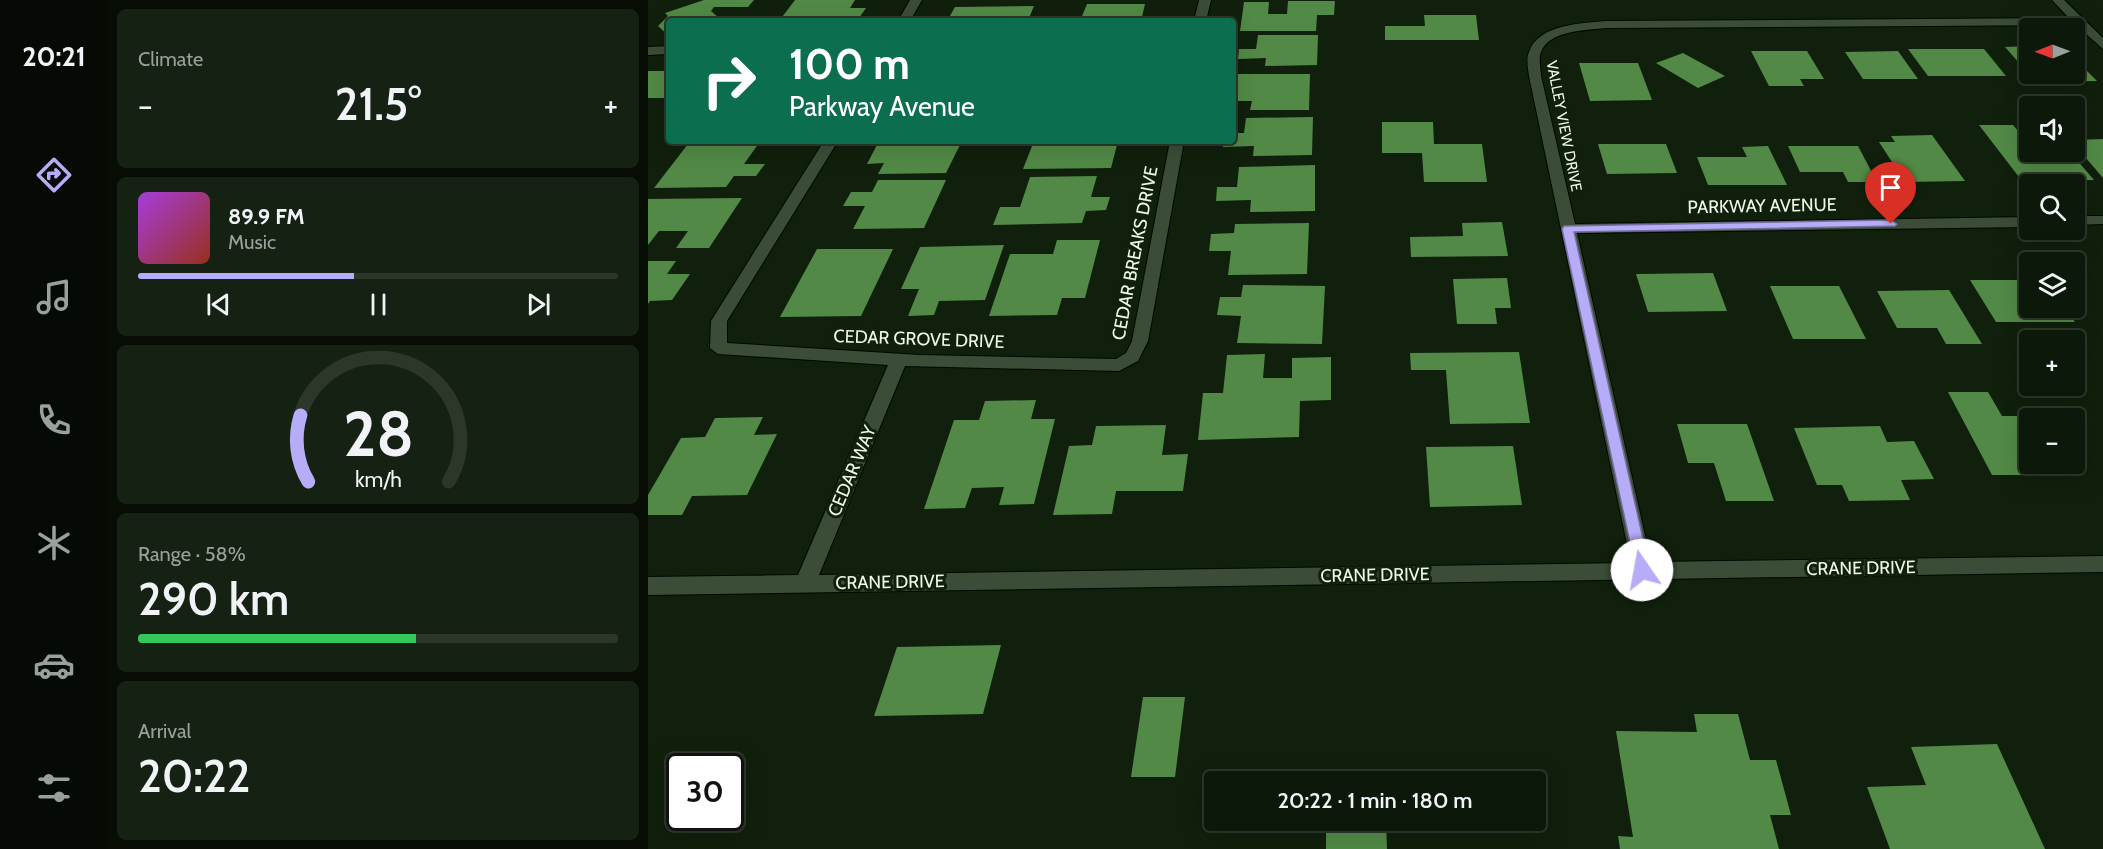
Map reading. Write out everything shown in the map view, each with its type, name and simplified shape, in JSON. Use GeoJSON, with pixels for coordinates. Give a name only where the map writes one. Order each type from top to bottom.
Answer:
{"type":"FeatureCollection","features":[{"type":"Feature","properties":{"kind":"street"},"geometry":{"type":"LineString","coordinates":[[906,18],[916,0]]}},
{"type":"Feature","properties":{"kind":"street"},"geometry":{"type":"LineString","coordinates":[[1201,18],[1205,0]]}},
{"type":"Feature","properties":{"kind":"street"},"geometry":{"type":"LineString","coordinates":[[2058,0],[2076,18]]}},
{"type":"Feature","properties":{"kind":"street","name":"VALLEY VIEW DRIVE"},"geometry":{"type":"LineString","coordinates":[[1642,570],[1535,76],[1534,51],[1543,39],[1582,27],[1652,24],[2019,21]]}},
{"type":"Feature","properties":{"kind":"street"},"geometry":{"type":"LineString","coordinates":[[2085,27],[2103,45]]}},
{"type":"Feature","properties":{"kind":"street"},"geometry":{"type":"LineString","coordinates":[[648,51],[666,50]]}},
{"type":"Feature","properties":{"kind":"street","name":"CEDAR GROVE DRIVE"},"geometry":{"type":"LineString","coordinates":[[829,144],[719,321],[718,348],[899,359],[1119,365]]}},
{"type":"Feature","properties":{"kind":"street","name":"CEDAR BREAKS DRIVE"},"geometry":{"type":"LineString","coordinates":[[1119,365],[1132,357],[1140,341],[1176,144]]}},
{"type":"Feature","properties":{"kind":"street"},"geometry":{"type":"LineString","coordinates":[[2085,221],[2103,220]]}},
{"type":"Feature","properties":{"kind":"street","name":"PARKWAY AVENUE"},"geometry":{"type":"LineString","coordinates":[[1568,229],[2019,222]]}},
{"type":"Feature","properties":{"kind":"street","name":"CEDAR WAY"},"geometry":{"type":"LineString","coordinates":[[805,583],[899,359]]}},
{"type":"Feature","properties":{"kind":"street","name":"CRANE DRIVE"},"geometry":{"type":"LineString","coordinates":[[648,586],[2103,564]]}},
{"type":"Feature","properties":{"kind":"building"},"geometry":{"type":"Polygon","coordinates":[[[704,0],[754,0],[748,7],[714,7],[711,11],[719,18],[666,18],[668,16],[665,13],[704,0]]]}},
{"type":"Feature","properties":{"kind":"building"},"geometry":{"type":"Polygon","coordinates":[[[795,0],[855,0],[850,8],[866,8],[859,18],[781,18],[795,0]]]}},
{"type":"Feature","properties":{"kind":"building"},"geometry":{"type":"Polygon","coordinates":[[[1288,1],[1335,1],[1334,15],[1317,15],[1316,31],[1240,31],[1244,2],[1269,2],[1268,14],[1287,14],[1288,1]]]}},
{"type":"Feature","properties":{"kind":"building"},"geometry":{"type":"Polygon","coordinates":[[[1087,4],[1145,4],[1142,17],[1156,17],[1156,18],[1081,18],[1087,4]]]}},
{"type":"Feature","properties":{"kind":"building"},"geometry":{"type":"Polygon","coordinates":[[[1034,6],[1029,18],[949,18],[955,7],[1034,6]]]}},
{"type":"Feature","properties":{"kind":"building"},"geometry":{"type":"Polygon","coordinates":[[[1424,15],[1476,15],[1479,40],[1385,40],[1385,26],[1425,26],[1424,15]]]}},
{"type":"Feature","properties":{"kind":"building"},"geometry":{"type":"Polygon","coordinates":[[[666,18],[666,33],[658,26],[666,18]]]}},
{"type":"Feature","properties":{"kind":"building"},"geometry":{"type":"Polygon","coordinates":[[[1258,35],[1318,35],[1317,65],[1265,66],[1266,58],[1238,59],[1239,49],[1256,49],[1258,35]]]}},
{"type":"Feature","properties":{"kind":"building"},"geometry":{"type":"Polygon","coordinates":[[[2019,46],[2019,63],[2005,47],[2019,46]]]}},
{"type":"Feature","properties":{"kind":"building"},"geometry":{"type":"Polygon","coordinates":[[[1908,49],[1984,49],[2006,76],[1928,76],[1908,49]]]}},
{"type":"Feature","properties":{"kind":"building"},"geometry":{"type":"Polygon","coordinates":[[[1751,51],[1807,51],[1824,79],[1800,79],[1804,86],[1769,86],[1751,51]]]}},
{"type":"Feature","properties":{"kind":"building"},"geometry":{"type":"Polygon","coordinates":[[[1898,51],[1918,79],[1863,79],[1845,52],[1898,51]]]}},
{"type":"Feature","properties":{"kind":"building"},"geometry":{"type":"Polygon","coordinates":[[[1683,53],[1725,76],[1698,88],[1656,63],[1683,53]]]}},
{"type":"Feature","properties":{"kind":"building"},"geometry":{"type":"Polygon","coordinates":[[[1579,63],[1638,63],[1652,100],[1590,101],[1579,63]]]}},
{"type":"Feature","properties":{"kind":"building"},"geometry":{"type":"Polygon","coordinates":[[[2085,69],[2097,81],[2085,81],[2085,69]]]}},
{"type":"Feature","properties":{"kind":"building"},"geometry":{"type":"Polygon","coordinates":[[[648,71],[666,71],[666,98],[648,98],[648,71]]]}},
{"type":"Feature","properties":{"kind":"building"},"geometry":{"type":"Polygon","coordinates":[[[1237,74],[1310,74],[1309,110],[1250,110],[1252,101],[1236,101],[1237,74]]]}},
{"type":"Feature","properties":{"kind":"building"},"geometry":{"type":"Polygon","coordinates":[[[1313,117],[1312,155],[1253,156],[1254,146],[1223,147],[1224,144],[1236,144],[1236,133],[1244,133],[1246,118],[1313,117]]]}},
{"type":"Feature","properties":{"kind":"building"},"geometry":{"type":"Polygon","coordinates":[[[1382,122],[1433,122],[1434,144],[1482,144],[1487,182],[1424,182],[1422,153],[1382,153],[1382,122]]]}},
{"type":"Feature","properties":{"kind":"building"},"geometry":{"type":"Polygon","coordinates":[[[1979,125],[2013,125],[2019,132],[2019,162],[2079,162],[2094,180],[2085,180],[2085,174],[2019,174],[2019,177],[1979,125]]]}},
{"type":"Feature","properties":{"kind":"building"},"geometry":{"type":"Polygon","coordinates":[[[1932,135],[1965,181],[1905,182],[1879,142],[1895,142],[1891,136],[1932,135]]]}},
{"type":"Feature","properties":{"kind":"building"},"geometry":{"type":"Polygon","coordinates":[[[2103,139],[2103,178],[2085,157],[2085,140],[2103,139]]]}},
{"type":"Feature","properties":{"kind":"building"},"geometry":{"type":"Polygon","coordinates":[[[688,144],[758,144],[744,164],[765,164],[756,176],[734,176],[726,187],[654,188],[688,144]]]}},
{"type":"Feature","properties":{"kind":"building"},"geometry":{"type":"Polygon","coordinates":[[[877,144],[960,144],[946,173],[878,174],[884,163],[867,164],[877,144]]]}},
{"type":"Feature","properties":{"kind":"building"},"geometry":{"type":"Polygon","coordinates":[[[1033,144],[1117,145],[1111,168],[1023,169],[1033,144]]]}},
{"type":"Feature","properties":{"kind":"building"},"geometry":{"type":"Polygon","coordinates":[[[1598,144],[1666,144],[1677,173],[1607,174],[1598,144]]]}},
{"type":"Feature","properties":{"kind":"building"},"geometry":{"type":"Polygon","coordinates":[[[1768,146],[1787,185],[1708,185],[1697,157],[1747,157],[1742,147],[1768,146]]]}},
{"type":"Feature","properties":{"kind":"building"},"geometry":{"type":"Polygon","coordinates":[[[1788,146],[1858,146],[1877,182],[1848,182],[1843,172],[1800,172],[1788,146]]]}},
{"type":"Feature","properties":{"kind":"building"},"geometry":{"type":"Polygon","coordinates":[[[1315,165],[1315,211],[1250,212],[1251,200],[1216,201],[1217,187],[1237,187],[1239,167],[1315,165]]]}},
{"type":"Feature","properties":{"kind":"building"},"geometry":{"type":"Polygon","coordinates":[[[1097,176],[1091,197],[1110,197],[1106,210],[1086,211],[1082,223],[993,225],[1000,207],[1020,207],[1030,177],[1097,176]]]}},
{"type":"Feature","properties":{"kind":"building"},"geometry":{"type":"Polygon","coordinates":[[[878,180],[946,180],[924,228],[853,229],[865,206],[843,206],[851,192],[872,192],[878,180]]]}},
{"type":"Feature","properties":{"kind":"building"},"geometry":{"type":"Polygon","coordinates":[[[742,198],[709,248],[676,248],[688,231],[659,231],[648,245],[648,199],[742,198]]]}},
{"type":"Feature","properties":{"kind":"building"},"geometry":{"type":"Polygon","coordinates":[[[1502,222],[1508,256],[1411,257],[1410,237],[1463,236],[1462,223],[1502,222]]]}},
{"type":"Feature","properties":{"kind":"building"},"geometry":{"type":"Polygon","coordinates":[[[1309,223],[1307,274],[1228,275],[1231,251],[1209,251],[1211,234],[1234,233],[1235,224],[1309,223]]]}},
{"type":"Feature","properties":{"kind":"building"},"geometry":{"type":"Polygon","coordinates":[[[1057,240],[1100,240],[1085,298],[1062,298],[1057,315],[989,316],[1010,254],[1053,254],[1057,240]]]}},
{"type":"Feature","properties":{"kind":"building"},"geometry":{"type":"Polygon","coordinates":[[[1004,245],[985,300],[939,301],[934,315],[908,316],[919,289],[901,289],[920,247],[1004,245]]]}},
{"type":"Feature","properties":{"kind":"building"},"geometry":{"type":"Polygon","coordinates":[[[817,249],[893,249],[861,316],[780,317],[817,249]]]}},
{"type":"Feature","properties":{"kind":"building"},"geometry":{"type":"Polygon","coordinates":[[[648,261],[676,261],[667,274],[690,274],[672,300],[650,301],[648,304],[648,261]]]}},
{"type":"Feature","properties":{"kind":"building"},"geometry":{"type":"Polygon","coordinates":[[[1713,273],[1727,311],[1648,312],[1636,274],[1713,273]]]}},
{"type":"Feature","properties":{"kind":"building"},"geometry":{"type":"Polygon","coordinates":[[[1507,278],[1511,308],[1495,308],[1497,324],[1457,324],[1453,279],[1507,278]]]}},
{"type":"Feature","properties":{"kind":"building"},"geometry":{"type":"Polygon","coordinates":[[[1970,280],[2019,280],[2019,318],[2072,318],[2075,322],[1996,322],[1970,280]]]}},
{"type":"Feature","properties":{"kind":"building"},"geometry":{"type":"Polygon","coordinates":[[[1243,285],[1325,286],[1322,344],[1237,343],[1241,316],[1217,315],[1220,297],[1241,297],[1243,285]]]}},
{"type":"Feature","properties":{"kind":"building"},"geometry":{"type":"Polygon","coordinates":[[[1770,286],[1839,286],[1866,339],[1793,339],[1770,286]]]}},
{"type":"Feature","properties":{"kind":"building"},"geometry":{"type":"Polygon","coordinates":[[[1949,290],[1982,344],[1946,344],[1937,328],[1897,328],[1877,291],[1949,290]]]}},
{"type":"Feature","properties":{"kind":"building"},"geometry":{"type":"Polygon","coordinates":[[[1519,352],[1530,423],[1450,424],[1446,370],[1411,370],[1410,353],[1519,352]]]}},
{"type":"Feature","properties":{"kind":"building"},"geometry":{"type":"Polygon","coordinates":[[[1265,354],[1263,378],[1292,378],[1292,358],[1331,357],[1331,400],[1300,401],[1299,437],[1198,440],[1203,393],[1223,393],[1227,355],[1265,354]]]}},
{"type":"Feature","properties":{"kind":"building"},"geometry":{"type":"Polygon","coordinates":[[[1948,392],[1988,392],[2002,416],[2019,416],[2019,474],[2083,475],[1992,475],[1948,392]]]}},
{"type":"Feature","properties":{"kind":"building"},"geometry":{"type":"Polygon","coordinates":[[[1036,400],[1031,419],[1055,419],[1034,504],[999,505],[1004,487],[972,488],[965,508],[924,509],[954,420],[979,420],[985,401],[1036,400]]]}},
{"type":"Feature","properties":{"kind":"building"},"geometry":{"type":"Polygon","coordinates":[[[763,417],[754,435],[777,434],[747,495],[692,496],[682,515],[648,515],[648,495],[681,438],[705,437],[715,418],[763,417]]]}},
{"type":"Feature","properties":{"kind":"building"},"geometry":{"type":"Polygon","coordinates":[[[1677,424],[1747,424],[1774,501],[1726,501],[1714,463],[1688,463],[1677,424]]]}},
{"type":"Feature","properties":{"kind":"building"},"geometry":{"type":"Polygon","coordinates":[[[1166,425],[1162,455],[1188,454],[1183,491],[1116,491],[1112,514],[1053,515],[1069,446],[1092,445],[1096,426],[1166,425]]]}},
{"type":"Feature","properties":{"kind":"building"},"geometry":{"type":"Polygon","coordinates":[[[1880,426],[1887,442],[1914,441],[1934,479],[1901,480],[1910,500],[1849,501],[1842,485],[1817,485],[1794,428],[1880,426]]]}},
{"type":"Feature","properties":{"kind":"building"},"geometry":{"type":"Polygon","coordinates":[[[1513,446],[1522,505],[1430,507],[1426,447],[1513,446]]]}},
{"type":"Feature","properties":{"kind":"building"},"geometry":{"type":"Polygon","coordinates":[[[1001,645],[983,714],[874,716],[897,647],[1001,645]]]}},
{"type":"Feature","properties":{"kind":"building"},"geometry":{"type":"Polygon","coordinates":[[[1143,697],[1185,697],[1175,777],[1131,777],[1143,697]]]}},
{"type":"Feature","properties":{"kind":"building"},"geometry":{"type":"Polygon","coordinates":[[[1694,714],[1738,714],[1750,760],[1776,760],[1791,815],[1770,815],[1779,849],[1620,849],[1618,836],[1633,837],[1616,731],[1697,732],[1694,714]]]}},
{"type":"Feature","properties":{"kind":"building"},"geometry":{"type":"Polygon","coordinates":[[[1997,744],[2045,849],[1890,849],[1867,787],[1926,785],[1911,747],[1997,744]]]}},
{"type":"Feature","properties":{"kind":"building"},"geometry":{"type":"Polygon","coordinates":[[[1326,831],[1386,831],[1387,849],[1326,849],[1326,831]]]}},
{"type":"Feature","properties":{"kind":"route"},"geometry":{"type":"LineString","coordinates":[[1642,570],[1568,229],[1891,224]]}}]}
